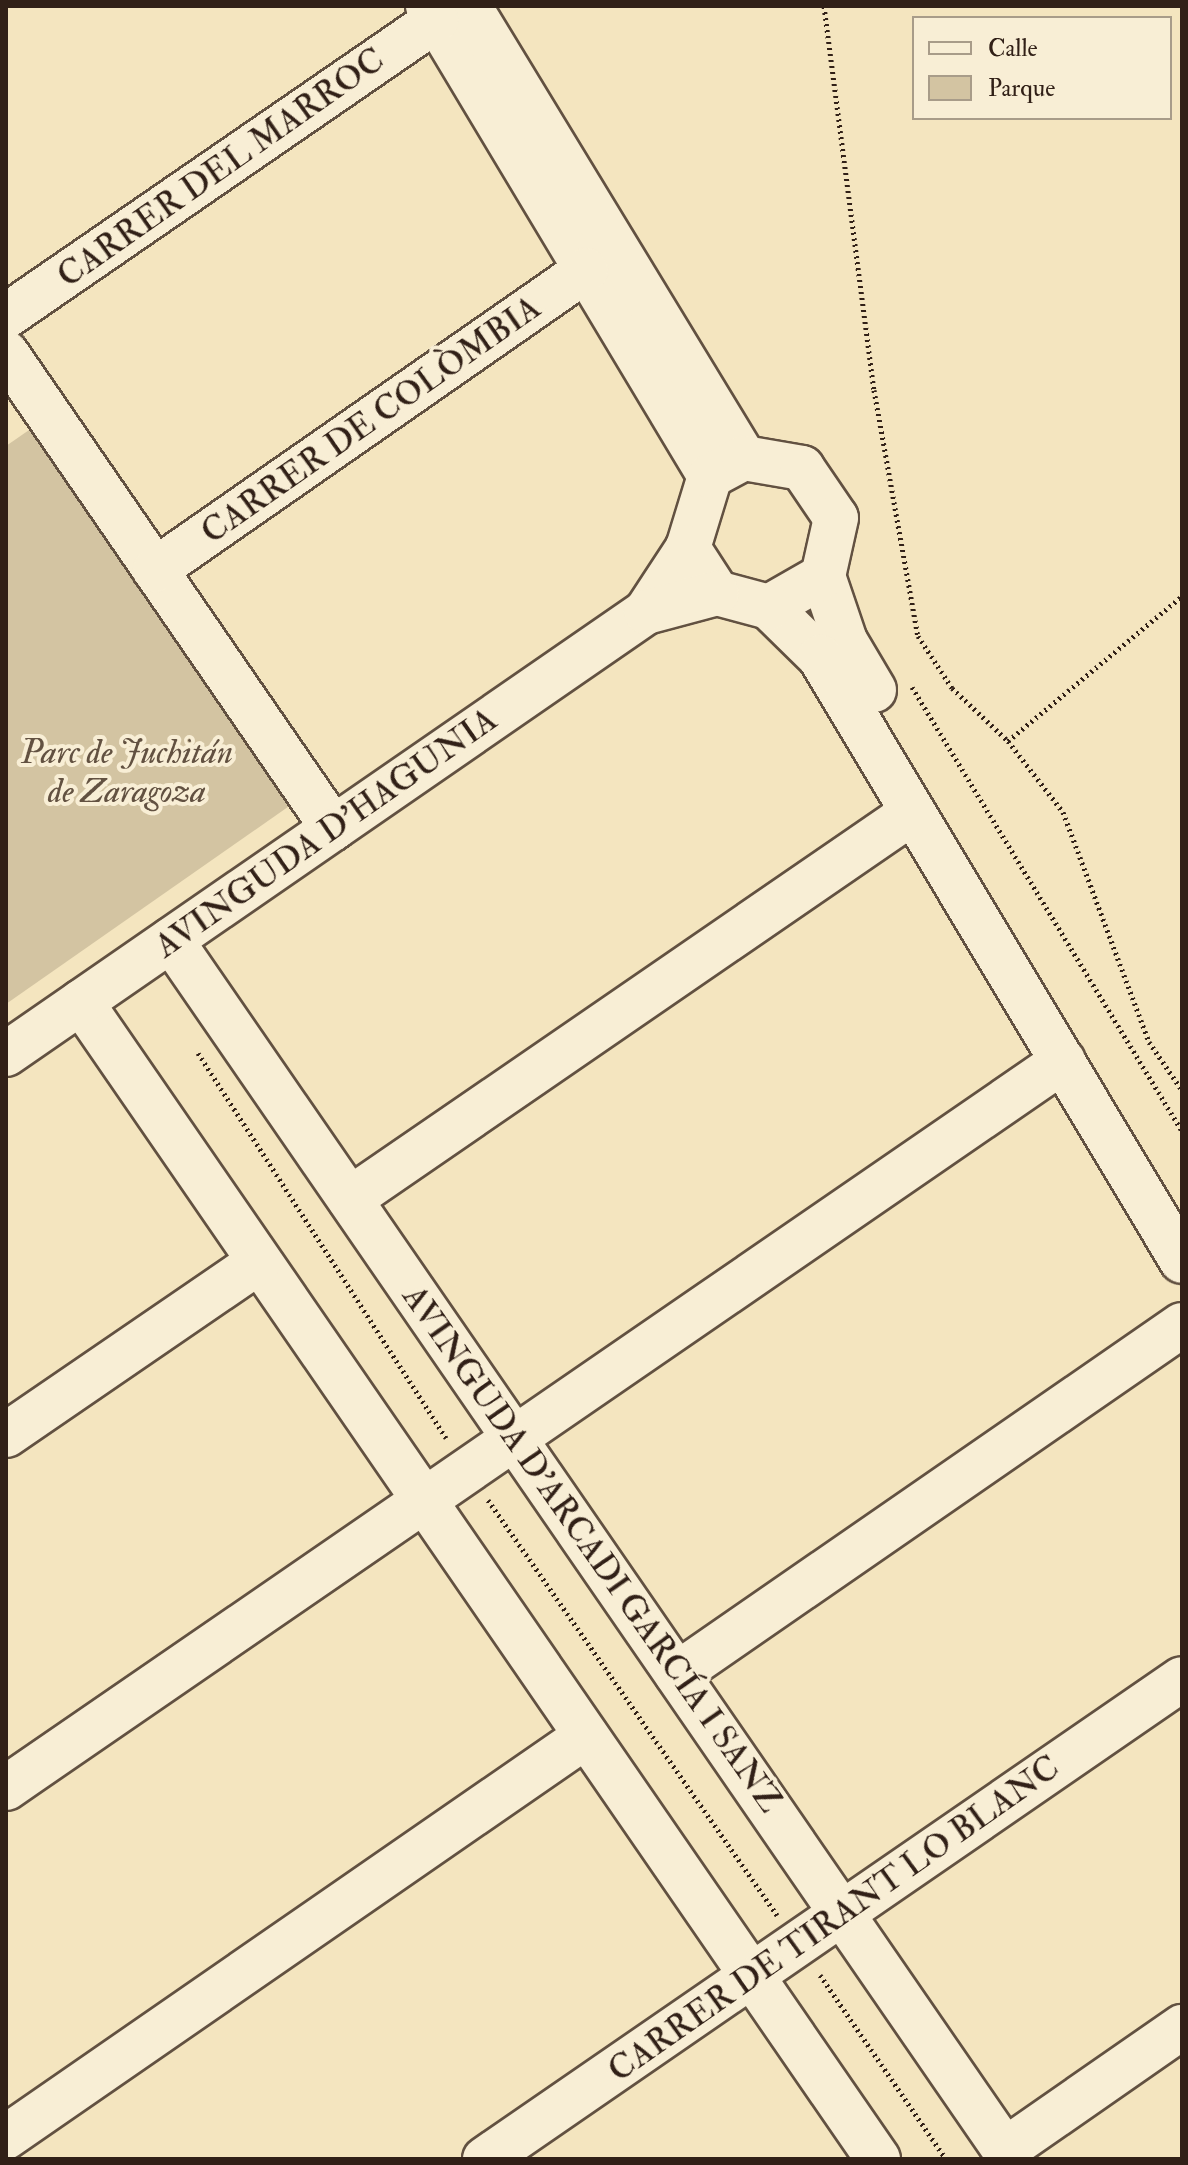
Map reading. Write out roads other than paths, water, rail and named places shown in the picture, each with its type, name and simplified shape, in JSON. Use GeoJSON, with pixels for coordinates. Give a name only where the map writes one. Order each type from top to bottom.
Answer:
{"type":"FeatureCollection","features":[{"type":"Feature","properties":{"kind":"street"},"geometry":{"type":"LineString","coordinates":[[444,11],[586,270],[727,467]]}},
{"type":"Feature","properties":{"kind":"street"},"geometry":{"type":"LineString","coordinates":[[444,11],[727,467]]}},
{"type":"Feature","properties":{"kind":"street","name":"CARRER DEL MARROC"},"geometry":{"type":"LineString","coordinates":[[6,316],[444,11]]}},
{"type":"Feature","properties":{"kind":"street","name":"CARRER DE COLÒMBIA"},"geometry":{"type":"LineString","coordinates":[[155,570],[586,270]]}},
{"type":"Feature","properties":{"kind":"street"},"geometry":{"type":"LineString","coordinates":[[6,353],[333,828]]}},
{"type":"Feature","properties":{"kind":"street"},"geometry":{"type":"LineString","coordinates":[[727,467],[688,548],[717,593],[769,607],[820,657],[1182,1261]]}},
{"type":"Feature","properties":{"kind":"street"},"geometry":{"type":"LineString","coordinates":[[727,467],[802,468],[836,518],[823,576],[845,641],[1182,1202]]}},
{"type":"Feature","properties":{"kind":"street","name":"AVINGUDA D'HAGUNIA"},"geometry":{"type":"LineString","coordinates":[[646,612],[688,548]]}},
{"type":"Feature","properties":{"kind":"street"},"geometry":{"type":"LineString","coordinates":[[769,607],[823,576]]}},
{"type":"Feature","properties":{"kind":"street","name":"AVINGUDA D'HAGUNIA"},"geometry":{"type":"LineString","coordinates":[[6,1054],[646,612],[717,593]]}},
{"type":"Feature","properties":{"kind":"street"},"geometry":{"type":"LineString","coordinates":[[350,1199],[913,812]]}},
{"type":"Feature","properties":{"kind":"street","name":"AVINGUDA D'ARCADI GARCÍA I SANZ"},"geometry":{"type":"LineString","coordinates":[[171,940],[1008,2154]]}},
{"type":"Feature","properties":{"kind":"street"},"geometry":{"type":"LineString","coordinates":[[81,1002],[878,2159]]}},
{"type":"Feature","properties":{"kind":"street"},"geometry":{"type":"LineString","coordinates":[[6,1788],[1063,1061]]}},
{"type":"Feature","properties":{"kind":"street"},"geometry":{"type":"LineString","coordinates":[[6,1435],[259,1262]]}},
{"type":"Feature","properties":{"kind":"street"},"geometry":{"type":"LineString","coordinates":[[677,1674],[1182,1325]]}},
{"type":"Feature","properties":{"kind":"street","name":"CARRER DE TIRANT LO BLANC"},"geometry":{"type":"LineString","coordinates":[[485,2159],[1182,1679]]}},
{"type":"Feature","properties":{"kind":"street"},"geometry":{"type":"LineString","coordinates":[[6,2137],[586,1736]]}},
{"type":"Feature","properties":{"kind":"street"},"geometry":{"type":"LineString","coordinates":[[1008,2154],[1182,2027]]}},
{"type":"Feature","properties":{"kind":"park label","name":"Parc de Juchitán de Zaragoza"},"geometry":{"type":"Point","coordinates":[127,772]}}]}
